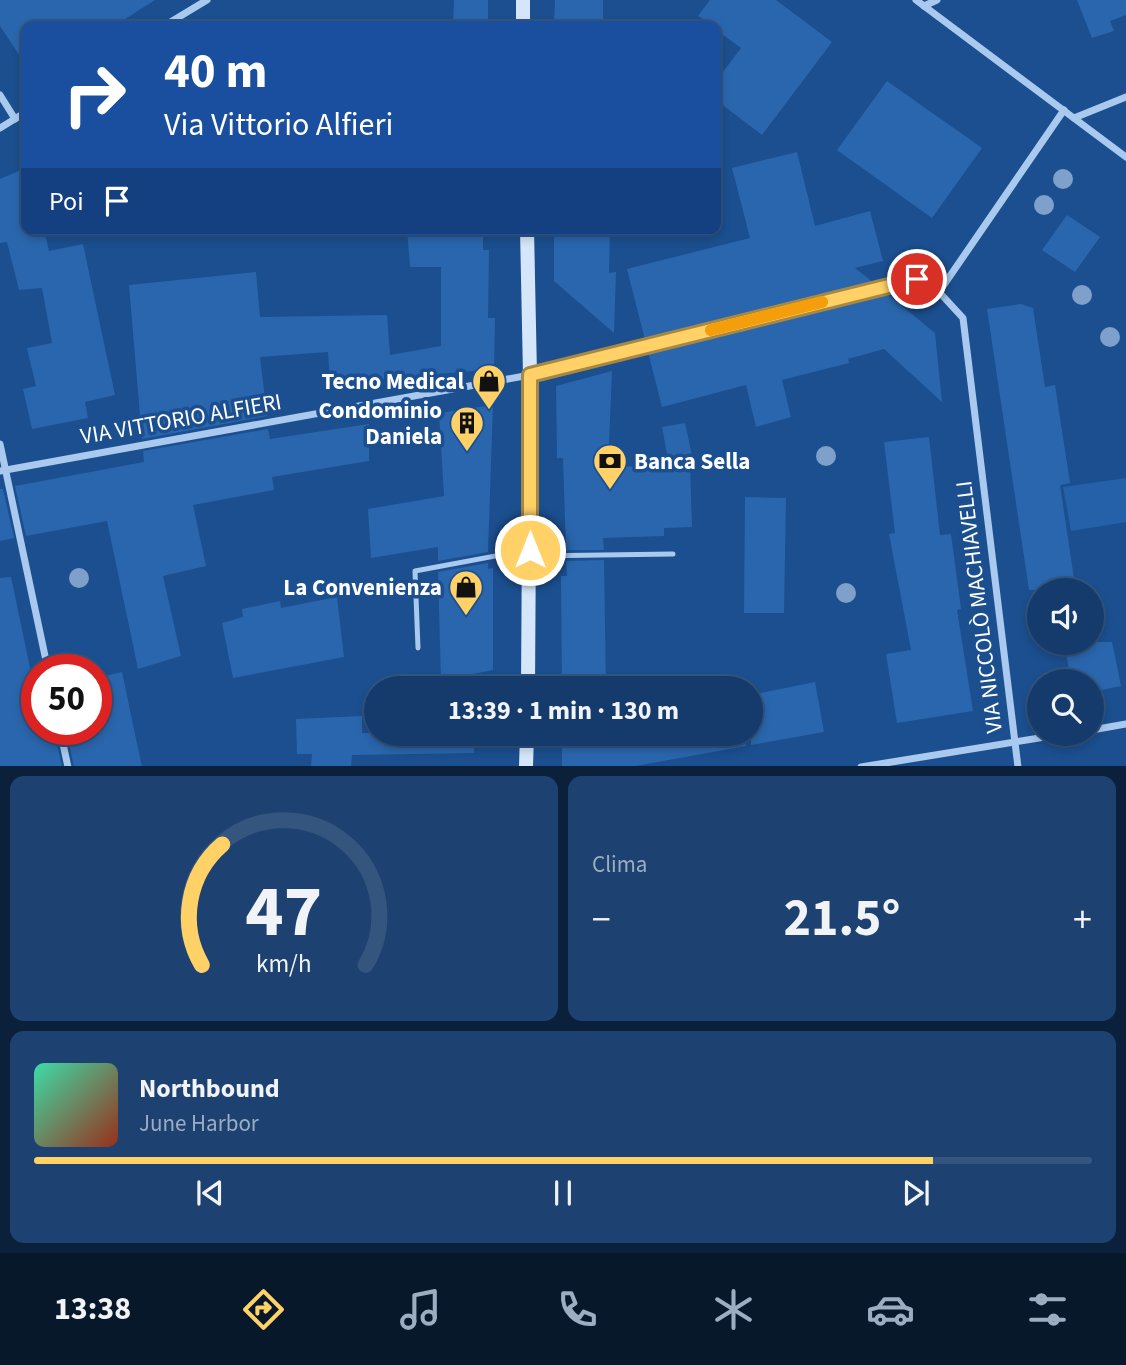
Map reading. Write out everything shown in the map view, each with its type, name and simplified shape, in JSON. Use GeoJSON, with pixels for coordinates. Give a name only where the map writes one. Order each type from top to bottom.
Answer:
{"type":"FeatureCollection","features":[{"type":"Feature","properties":{"kind":"main road"},"geometry":{"type":"LineString","coordinates":[[523,0],[523,21]]}},
{"type":"Feature","properties":{"kind":"main road"},"geometry":{"type":"LineString","coordinates":[[527,235],[530,375],[528,676]]}},
{"type":"Feature","properties":{"kind":"main road"},"geometry":{"type":"LineString","coordinates":[[526,766],[527,746]]}},
{"type":"Feature","properties":{"kind":"street"},"geometry":{"type":"LineString","coordinates":[[172,21],[207,0]]}},
{"type":"Feature","properties":{"kind":"street"},"geometry":{"type":"LineString","coordinates":[[916,0],[1126,158]]}},
{"type":"Feature","properties":{"kind":"street"},"geometry":{"type":"LineString","coordinates":[[924,6],[937,0]]}},
{"type":"Feature","properties":{"kind":"street"},"geometry":{"type":"LineString","coordinates":[[0,95],[15,119]]}},
{"type":"Feature","properties":{"kind":"street"},"geometry":{"type":"LineString","coordinates":[[1074,118],[1126,97]]}},
{"type":"Feature","properties":{"kind":"street"},"geometry":{"type":"LineString","coordinates":[[939,292],[1064,110]]}},
{"type":"Feature","properties":{"kind":"street"},"geometry":{"type":"LineString","coordinates":[[0,128],[21,115]]}},
{"type":"Feature","properties":{"kind":"street","name":"VIA VITTORIO ALFIERI"},"geometry":{"type":"LineString","coordinates":[[3,470],[530,375],[917,279],[939,292],[963,318]]}},
{"type":"Feature","properties":{"kind":"street","name":"VIA NICCOLÒ MACHIAVELLI"},"geometry":{"type":"LineString","coordinates":[[963,318],[1018,766]]}},
{"type":"Feature","properties":{"kind":"street"},"geometry":{"type":"LineString","coordinates":[[0,444],[3,470],[43,654]]}},
{"type":"Feature","properties":{"kind":"street"},"geometry":{"type":"LineString","coordinates":[[1104,728],[1126,724]]}},
{"type":"Feature","properties":{"kind":"street"},"geometry":{"type":"LineString","coordinates":[[861,766],[1027,740]]}},
{"type":"Feature","properties":{"kind":"street"},"geometry":{"type":"LineString","coordinates":[[63,745],[68,766]]}},
{"type":"Feature","properties":{"kind":"lane"},"geometry":{"type":"LineString","coordinates":[[418,648],[415,571],[530,553],[673,554]]}},
{"type":"Feature","properties":{"kind":"shaded area"},"geometry":{"type":"Polygon","coordinates":[[[1126,478],[1126,522],[1071,531],[1063,487],[1126,478]]]}},
{"type":"Feature","properties":{"kind":"building"},"geometry":{"type":"Polygon","coordinates":[[[0,0],[155,0],[122,21],[21,21],[21,58],[0,26],[0,0]]]}},
{"type":"Feature","properties":{"kind":"building"},"geometry":{"type":"Polygon","coordinates":[[[454,0],[488,0],[488,21],[453,21],[454,0]]]}},
{"type":"Feature","properties":{"kind":"building"},"geometry":{"type":"Polygon","coordinates":[[[555,0],[603,0],[603,21],[554,21],[555,0]]]}},
{"type":"Feature","properties":{"kind":"building"},"geometry":{"type":"Polygon","coordinates":[[[710,0],[776,0],[832,42],[762,135],[721,104],[721,74],[741,48],[721,34],[721,21],[707,21],[698,16],[710,0]]]}},
{"type":"Feature","properties":{"kind":"building"},"geometry":{"type":"Polygon","coordinates":[[[1077,0],[1126,0],[1126,15],[1110,21],[1114,31],[1092,38],[1077,0]]]}},
{"type":"Feature","properties":{"kind":"building"},"geometry":{"type":"Polygon","coordinates":[[[887,81],[982,148],[932,218],[837,150],[887,81]]]}},
{"type":"Feature","properties":{"kind":"building"},"geometry":{"type":"Polygon","coordinates":[[[797,152],[815,226],[870,211],[883,261],[855,268],[874,283],[645,340],[627,269],[750,238],[732,168],[797,152]]]}},
{"type":"Feature","properties":{"kind":"building"},"geometry":{"type":"Polygon","coordinates":[[[21,170],[21,235],[45,235],[49,251],[83,244],[115,395],[85,402],[88,418],[32,429],[23,389],[36,386],[27,348],[52,343],[42,288],[19,290],[7,242],[0,243],[0,179],[21,170]]]}},
{"type":"Feature","properties":{"kind":"building"},"geometry":{"type":"Polygon","coordinates":[[[1067,215],[1100,237],[1075,272],[1042,250],[1067,215]]]}},
{"type":"Feature","properties":{"kind":"building"},"geometry":{"type":"Polygon","coordinates":[[[407,235],[483,235],[483,250],[489,250],[488,318],[495,318],[494,369],[330,384],[328,352],[260,357],[267,416],[142,439],[129,285],[256,272],[260,317],[387,315],[390,355],[441,346],[441,267],[410,267],[407,235]]]}},
{"type":"Feature","properties":{"kind":"building"},"geometry":{"type":"Polygon","coordinates":[[[554,235],[610,235],[609,273],[616,272],[614,333],[554,281],[554,235]]]}},
{"type":"Feature","properties":{"kind":"building"},"geometry":{"type":"Polygon","coordinates":[[[886,293],[935,333],[942,402],[884,349],[848,359],[849,363],[782,380],[791,417],[756,427],[746,385],[662,407],[648,352],[886,293]]]}},
{"type":"Feature","properties":{"kind":"building"},"geometry":{"type":"Polygon","coordinates":[[[1021,304],[1033,308],[1045,387],[1055,385],[1070,483],[1060,485],[1074,578],[1027,578],[987,309],[1021,304]]]}},
{"type":"Feature","properties":{"kind":"building"},"geometry":{"type":"Polygon","coordinates":[[[612,371],[608,467],[690,465],[692,527],[664,528],[664,536],[603,538],[604,550],[566,550],[563,458],[557,458],[556,386],[612,371]]]}},
{"type":"Feature","properties":{"kind":"building","name":"Condominio Daniela"},"geometry":{"type":"Polygon","coordinates":[[[493,405],[488,552],[438,561],[438,547],[371,558],[368,509],[444,496],[439,413],[493,405]]]}},
{"type":"Feature","properties":{"kind":"building"},"geometry":{"type":"Polygon","coordinates":[[[685,423],[694,465],[669,465],[662,427],[685,423]]]}},
{"type":"Feature","properties":{"kind":"building"},"geometry":{"type":"Polygon","coordinates":[[[369,424],[369,461],[272,477],[274,490],[193,505],[206,566],[163,576],[181,656],[138,669],[107,521],[26,536],[15,486],[144,462],[143,451],[268,429],[270,439],[369,424]]]}},
{"type":"Feature","properties":{"kind":"building"},"geometry":{"type":"Polygon","coordinates":[[[929,437],[940,535],[951,534],[961,609],[957,610],[973,711],[897,723],[886,654],[911,650],[889,534],[895,533],[884,442],[929,437]]]}},
{"type":"Feature","properties":{"kind":"building"},"geometry":{"type":"Polygon","coordinates":[[[0,489],[3,489],[14,538],[0,541],[0,489]]]}},
{"type":"Feature","properties":{"kind":"building"},"geometry":{"type":"Polygon","coordinates":[[[745,497],[786,498],[784,613],[744,613],[745,497]]]}},
{"type":"Feature","properties":{"kind":"building"},"geometry":{"type":"Polygon","coordinates":[[[604,560],[606,676],[562,676],[561,576],[567,576],[566,561],[604,560]]]}},
{"type":"Feature","properties":{"kind":"building","name":"La Convenienza"},"geometry":{"type":"Polygon","coordinates":[[[488,563],[488,569],[493,568],[493,670],[462,676],[441,676],[438,572],[488,563]]]}},
{"type":"Feature","properties":{"kind":"building"},"geometry":{"type":"Polygon","coordinates":[[[11,577],[27,654],[21,654],[21,745],[57,745],[62,766],[0,766],[0,578],[11,577]]]}},
{"type":"Feature","properties":{"kind":"building"},"geometry":{"type":"Polygon","coordinates":[[[337,597],[344,657],[233,678],[222,623],[243,617],[242,609],[280,601],[281,608],[337,597]]]}},
{"type":"Feature","properties":{"kind":"building"},"geometry":{"type":"Polygon","coordinates":[[[1104,642],[1112,642],[1121,686],[1104,690],[1104,669],[1069,669],[1066,655],[1104,655],[1104,642]]]}},
{"type":"Feature","properties":{"kind":"building"},"geometry":{"type":"Polygon","coordinates":[[[122,672],[142,766],[74,766],[69,745],[112,745],[112,674],[122,672]]]}},
{"type":"Feature","properties":{"kind":"building"},"geometry":{"type":"Polygon","coordinates":[[[815,682],[824,732],[763,743],[763,693],[815,682]]]}},
{"type":"Feature","properties":{"kind":"building"},"geometry":{"type":"Polygon","coordinates":[[[362,716],[364,746],[474,746],[474,753],[352,755],[351,766],[311,766],[312,754],[297,754],[296,719],[362,716]]]}},
{"type":"Feature","properties":{"kind":"building"},"geometry":{"type":"Polygon","coordinates":[[[562,746],[746,746],[636,766],[562,766],[562,746]]]}},
{"type":"Feature","properties":{"kind":"slow traffic"},"geometry":{"type":"LineString","coordinates":[[711,330],[822,302]]}},
{"type":"Feature","properties":{"kind":"place","name":"Tecno Medical"},"geometry":{"type":"Point","coordinates":[489,411]}},
{"type":"Feature","properties":{"kind":"place","name":"Condominio Daniela"},"geometry":{"type":"Point","coordinates":[467,453]}},
{"type":"Feature","properties":{"kind":"place","name":"Banca Sella"},"geometry":{"type":"Point","coordinates":[610,491]}},
{"type":"Feature","properties":{"kind":"place","name":"La Convenienza"},"geometry":{"type":"Point","coordinates":[466,617]}},
{"type":"Feature","properties":{"kind":"route"},"geometry":{"type":"LineString","coordinates":[[530,550],[530,375],[917,279]]}}]}
